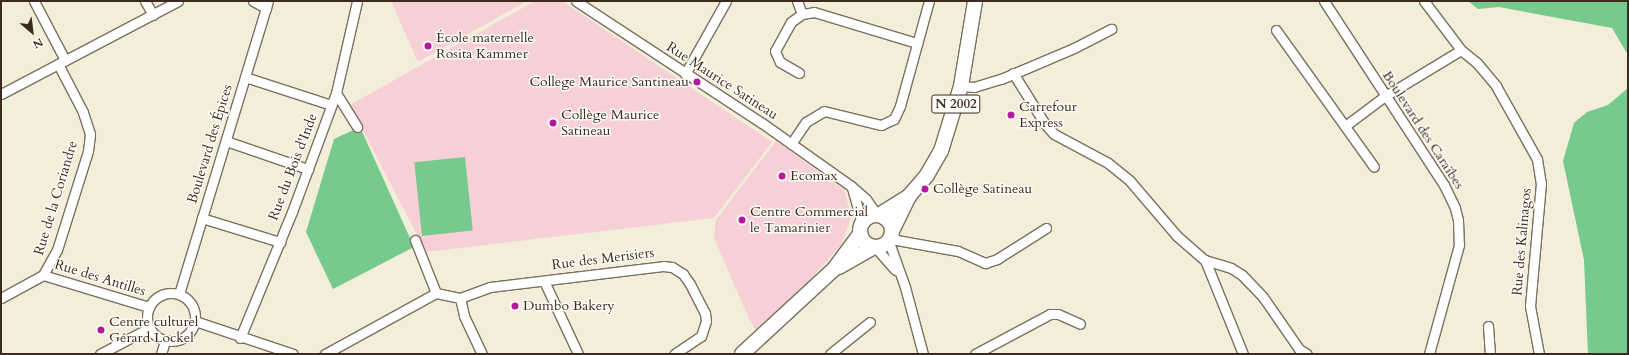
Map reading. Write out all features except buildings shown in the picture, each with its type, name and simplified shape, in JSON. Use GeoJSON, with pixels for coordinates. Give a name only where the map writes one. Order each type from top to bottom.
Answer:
{"type":"FeatureCollection","features":[{"type":"Feature","properties":{"kind":"main road","name":"N 2002"},"geometry":{"type":"LineString","coordinates":[[884,241],[909,196],[927,175],[941,151],[961,86],[975,1]]}},
{"type":"Feature","properties":{"kind":"main road","name":"N 2002"},"geometry":{"type":"LineString","coordinates":[[878,215],[909,196]]}},
{"type":"Feature","properties":{"kind":"main road"},"geometry":{"type":"LineString","coordinates":[[742,354],[834,270],[884,241],[888,220],[878,215],[868,217],[834,270]]}},
{"type":"Feature","properties":{"kind":"main road"},"geometry":{"type":"LineString","coordinates":[[861,229],[865,243],[884,241]]}},
{"type":"Feature","properties":{"kind":"street","name":"Rue de la Coriandre"},"geometry":{"type":"LineString","coordinates":[[34,1],[88,123],[89,142],[57,250],[44,275]]}},
{"type":"Feature","properties":{"kind":"street"},"geometry":{"type":"LineString","coordinates":[[145,1],[153,15]]}},
{"type":"Feature","properties":{"kind":"street"},"geometry":{"type":"LineString","coordinates":[[1,94],[178,1]]}},
{"type":"Feature","properties":{"kind":"street"},"geometry":{"type":"LineString","coordinates":[[253,1],[267,4]]}},
{"type":"Feature","properties":{"kind":"street","name":"Rue du Bois d'Inde"},"geometry":{"type":"LineString","coordinates":[[240,338],[280,242],[336,93],[357,1]]}},
{"type":"Feature","properties":{"kind":"street","name":"Rue Maurice Satineau"},"geometry":{"type":"LineString","coordinates":[[576,1],[791,144],[851,186],[866,199],[878,215]]}},
{"type":"Feature","properties":{"kind":"street"},"geometry":{"type":"LineString","coordinates":[[685,74],[726,1]]}},
{"type":"Feature","properties":{"kind":"street"},"geometry":{"type":"LineString","coordinates":[[797,1],[802,14]]}},
{"type":"Feature","properties":{"kind":"street"},"geometry":{"type":"LineString","coordinates":[[791,144],[806,122],[824,111],[874,124],[890,122],[900,106],[929,1]]}},
{"type":"Feature","properties":{"kind":"street","name":"Boulevard des Caraïbes"},"geometry":{"type":"LineString","coordinates":[[1324,1],[1384,96],[1450,195],[1458,220],[1459,245],[1429,354]]}},
{"type":"Feature","properties":{"kind":"street","name":"Rue des Kalinagos"},"geometry":{"type":"LineString","coordinates":[[1424,1],[1461,50],[1477,63],[1496,86],[1536,159],[1541,183],[1530,306],[1539,354]]}},
{"type":"Feature","properties":{"kind":"street","name":"Boulevard des Épices"},"geometry":{"type":"LineString","coordinates":[[179,294],[267,4]]}},
{"type":"Feature","properties":{"kind":"street"},"geometry":{"type":"LineString","coordinates":[[799,73],[780,62],[775,52],[791,22],[802,14],[814,12],[917,43]]}},
{"type":"Feature","properties":{"kind":"street"},"geometry":{"type":"LineString","coordinates":[[961,86],[974,87],[1013,73],[1074,48],[1111,29]]}},
{"type":"Feature","properties":{"kind":"street"},"geometry":{"type":"LineString","coordinates":[[1276,30],[1374,167]]}},
{"type":"Feature","properties":{"kind":"street"},"geometry":{"type":"LineString","coordinates":[[1345,126],[1384,96],[1461,50]]}},
{"type":"Feature","properties":{"kind":"street"},"geometry":{"type":"LineString","coordinates":[[1013,73],[1045,124],[1054,134],[1108,163],[1130,181],[1177,236],[1205,260],[1231,268],[1242,275],[1263,297],[1299,349],[1307,354]]}},
{"type":"Feature","properties":{"kind":"street"},"geometry":{"type":"LineString","coordinates":[[245,77],[331,105]]}},
{"type":"Feature","properties":{"kind":"street"},"geometry":{"type":"LineString","coordinates":[[336,93],[357,127]]}},
{"type":"Feature","properties":{"kind":"street"},"geometry":{"type":"LineString","coordinates":[[226,141],[308,169]]}},
{"type":"Feature","properties":{"kind":"street"},"geometry":{"type":"LineString","coordinates":[[851,186],[861,229]]}},
{"type":"Feature","properties":{"kind":"street"},"geometry":{"type":"LineString","coordinates":[[202,218],[280,242]]}},
{"type":"Feature","properties":{"kind":"street"},"geometry":{"type":"LineString","coordinates":[[884,241],[958,251],[985,263],[997,259],[1046,228]]}},
{"type":"Feature","properties":{"kind":"street"},"geometry":{"type":"LineString","coordinates":[[415,240],[436,294]]}},
{"type":"Feature","properties":{"kind":"street"},"geometry":{"type":"LineString","coordinates":[[884,241],[901,278],[923,354]]}},
{"type":"Feature","properties":{"kind":"street"},"geometry":{"type":"LineString","coordinates":[[884,241],[901,278]]}},
{"type":"Feature","properties":{"kind":"street"},"geometry":{"type":"LineString","coordinates":[[1205,260],[1243,354]]}},
{"type":"Feature","properties":{"kind":"street","name":"Rue des Merisiers"},"geometry":{"type":"LineString","coordinates":[[460,298],[490,287],[663,266],[672,267],[683,274],[690,284],[705,314],[706,321],[700,336],[674,354]]}},
{"type":"Feature","properties":{"kind":"street","name":"Rue des Antilles"},"geometry":{"type":"LineString","coordinates":[[1,298],[44,275],[149,307]]}},
{"type":"Feature","properties":{"kind":"street","name":"Rue des Merisiers"},"geometry":{"type":"LineString","coordinates":[[544,280],[578,354]]}},
{"type":"Feature","properties":{"kind":"street"},"geometry":{"type":"LineString","coordinates":[[179,294],[192,305],[195,321],[186,336],[176,340],[165,341],[156,336],[149,328],[147,318],[149,307],[162,295],[179,294]]}},
{"type":"Feature","properties":{"kind":"street"},"geometry":{"type":"LineString","coordinates":[[325,354],[436,294],[460,298],[464,316],[482,354]]}},
{"type":"Feature","properties":{"kind":"street"},"geometry":{"type":"LineString","coordinates":[[974,354],[1050,314],[1058,314],[1080,324]]}},
{"type":"Feature","properties":{"kind":"street"},"geometry":{"type":"LineString","coordinates":[[195,321],[240,338],[293,354]]}},
{"type":"Feature","properties":{"kind":"street"},"geometry":{"type":"LineString","coordinates":[[830,354],[870,322]]}},
{"type":"Feature","properties":{"kind":"street"},"geometry":{"type":"LineString","coordinates":[[1488,326],[1490,354]]}},
{"type":"Feature","properties":{"kind":"street"},"geometry":{"type":"LineString","coordinates":[[100,354],[149,328]]}},
{"type":"Feature","properties":{"kind":"street"},"geometry":{"type":"LineString","coordinates":[[161,354],[165,341]]}},
{"type":"Feature","properties":{"kind":"shaded area","name":"École maternelle Rosita Kammer"},"geometry":{"type":"Polygon","coordinates":[[[391,1],[527,1],[418,62],[391,1]]]}},
{"type":"Feature","properties":{"kind":"shaded area","name":"Collège Maurice Satineau"},"geometry":{"type":"Polygon","coordinates":[[[535,1],[562,1],[772,142],[714,218],[426,252],[350,105],[535,1]]]}},
{"type":"Feature","properties":{"kind":"shaded area"},"geometry":{"type":"Polygon","coordinates":[[[776,141],[845,191],[851,218],[841,245],[797,294],[756,330],[750,321],[714,238],[716,220],[776,141]]]}},
{"type":"Feature","properties":{"kind":"green space"},"geometry":{"type":"Polygon","coordinates":[[[1468,1],[1628,1],[1628,55],[1612,28],[1499,7],[1478,9],[1468,1]]]}},
{"type":"Feature","properties":{"kind":"green space"},"geometry":{"type":"Polygon","coordinates":[[[1628,88],[1628,354],[1588,354],[1584,260],[1563,161],[1574,123],[1587,112],[1608,105],[1628,88]]]}},
{"type":"Feature","properties":{"kind":"green space"},"geometry":{"type":"Polygon","coordinates":[[[360,127],[414,247],[333,289],[306,232],[334,139],[360,127]]]}},
{"type":"Feature","properties":{"kind":"green space"},"geometry":{"type":"Polygon","coordinates":[[[465,157],[473,231],[422,236],[414,162],[465,157]]]}},
{"type":"Feature","properties":{"kind":"place","name":"École maternelle Rosita Kammer"},"geometry":{"type":"Point","coordinates":[428,46]}},
{"type":"Feature","properties":{"kind":"place","name":"College Maurice Santineau"},"geometry":{"type":"Point","coordinates":[697,82]}},
{"type":"Feature","properties":{"kind":"place","name":"Carrefour Express"},"geometry":{"type":"Point","coordinates":[1011,115]}},
{"type":"Feature","properties":{"kind":"place","name":"Collège Maurice Satineau"},"geometry":{"type":"Point","coordinates":[553,123]}},
{"type":"Feature","properties":{"kind":"place","name":"Ecomax"},"geometry":{"type":"Point","coordinates":[782,176]}},
{"type":"Feature","properties":{"kind":"place","name":"Collège Satineau"},"geometry":{"type":"Point","coordinates":[925,189]}},
{"type":"Feature","properties":{"kind":"place","name":"Centre Commercial le Tamarinier"},"geometry":{"type":"Point","coordinates":[742,220]}},
{"type":"Feature","properties":{"kind":"place","name":"Dumbo Bakery"},"geometry":{"type":"Point","coordinates":[515,306]}},
{"type":"Feature","properties":{"kind":"place","name":"Centre culturel Gérard Lockel"},"geometry":{"type":"Point","coordinates":[101,330]}}]}
